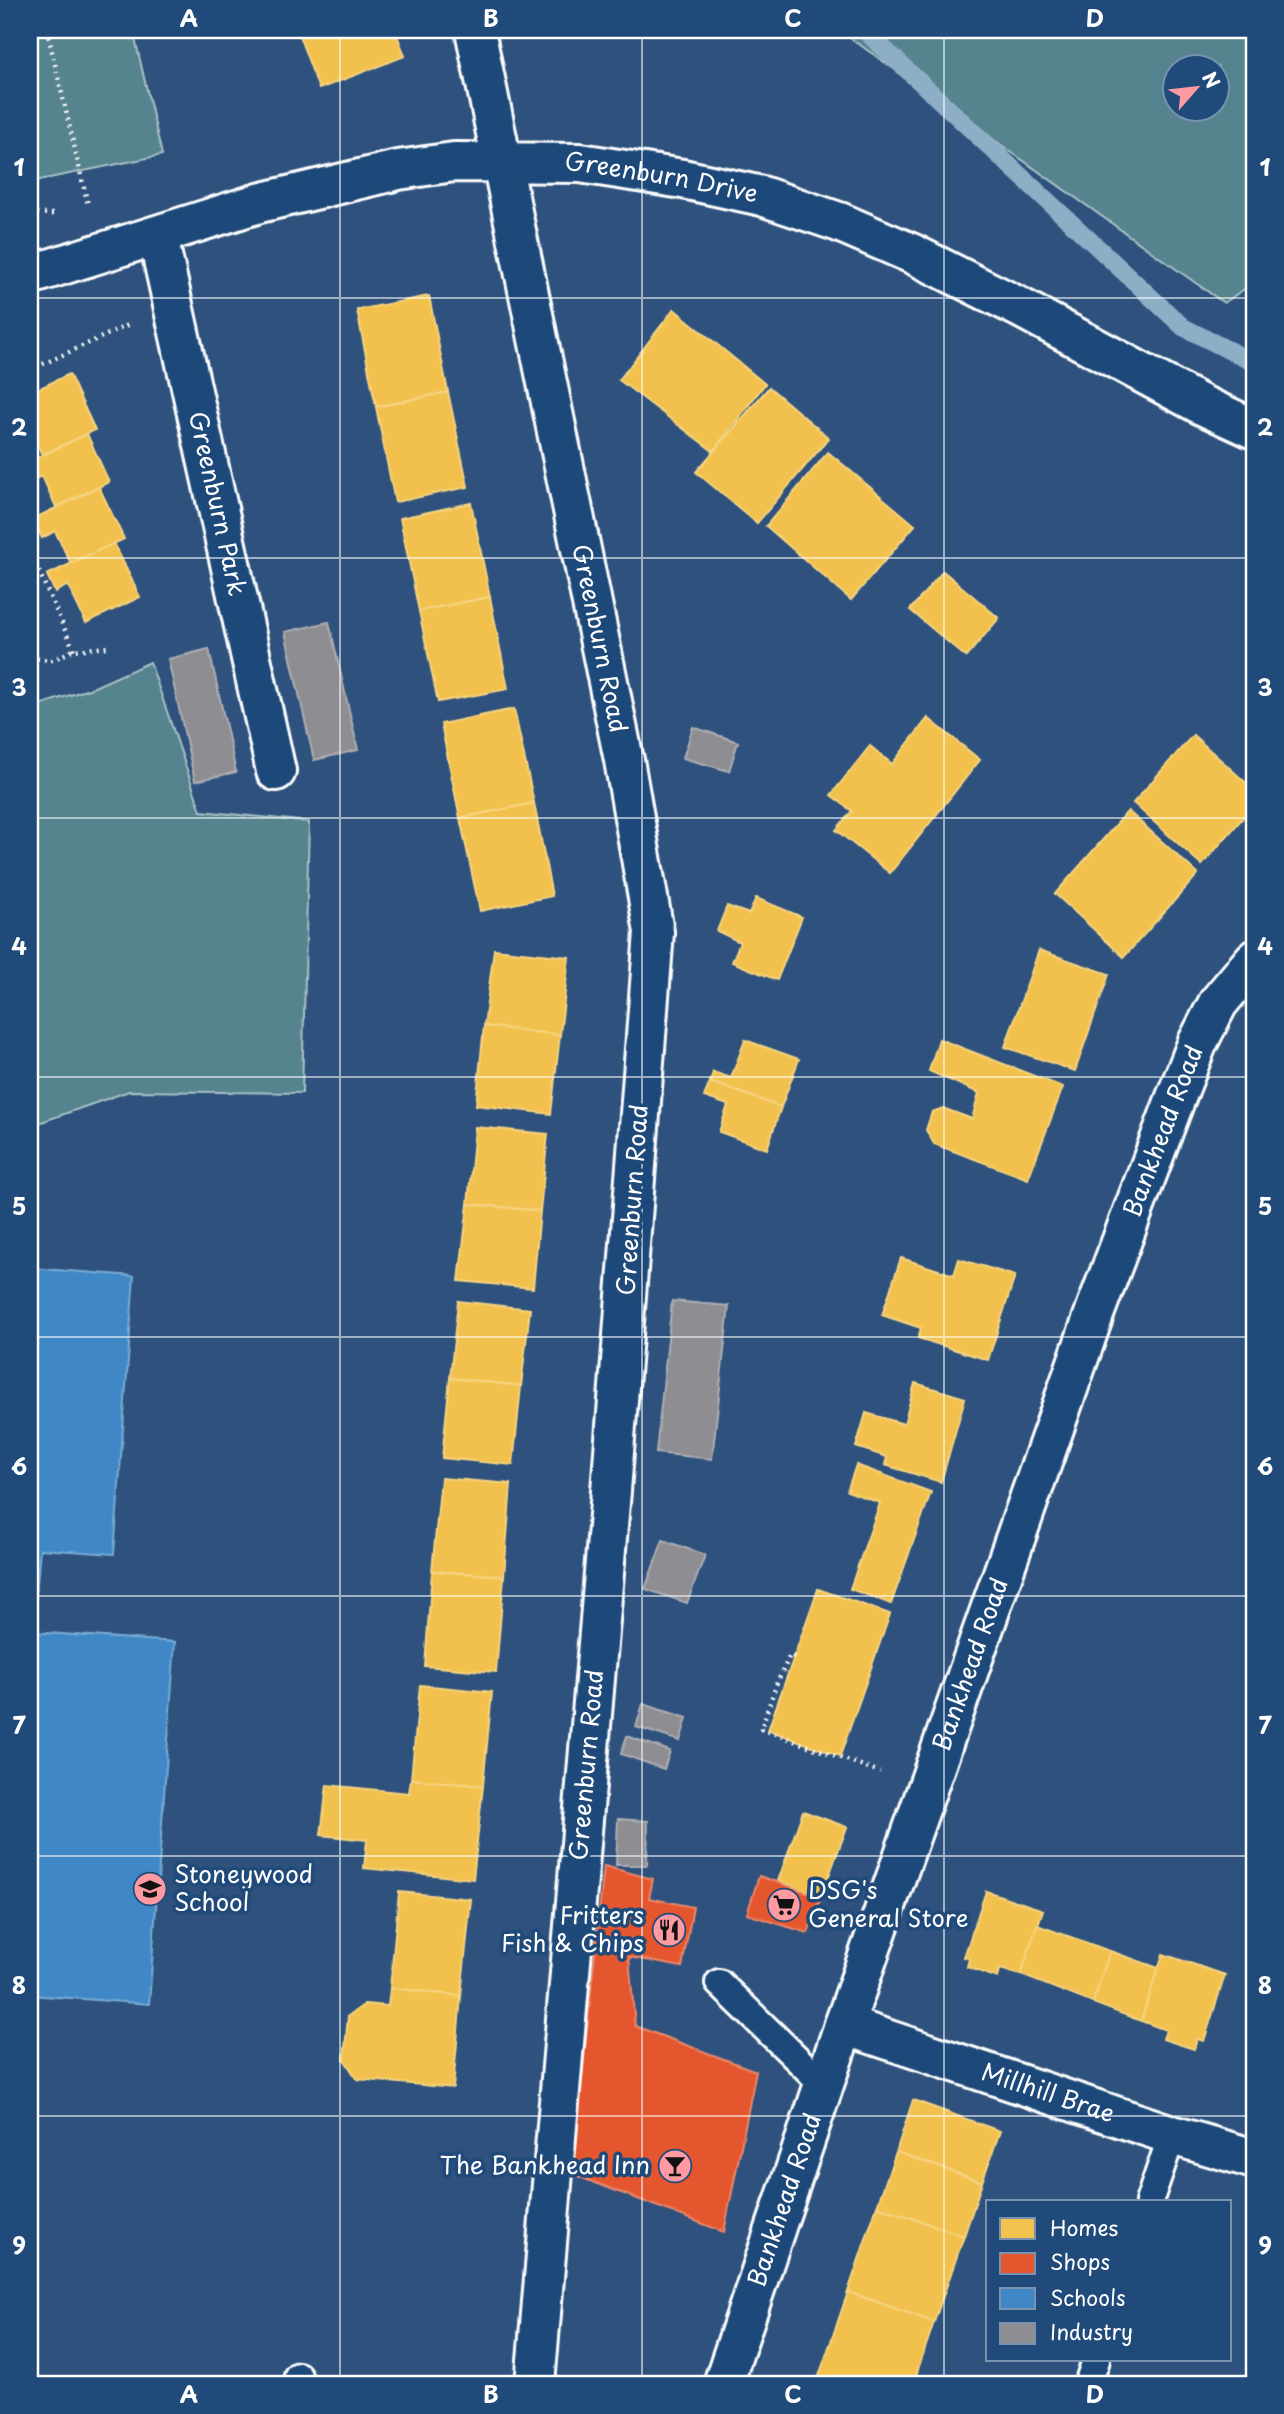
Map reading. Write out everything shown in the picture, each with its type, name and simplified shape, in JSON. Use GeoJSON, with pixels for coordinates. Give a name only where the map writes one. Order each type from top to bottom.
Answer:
{"type":"FeatureCollection","features":[{"type":"Feature","properties":{"kind":"street","name":"Greenburn Road"},"geometry":{"type":"LineString","coordinates":[[475,30],[624,760],[654,932],[611,1491],[535,2384]]}},
{"type":"Feature","properties":{"kind":"street","name":"Greenburn Drive"},"geometry":{"type":"LineString","coordinates":[[30,275],[259,203],[398,170],[454,162],[580,163],[683,179],[762,196],[826,218],[913,254],[1021,308],[1202,405],[1254,429]]}},
{"type":"Feature","properties":{"kind":"street","name":"Greenburn Park"},"geometry":{"type":"LineString","coordinates":[[158,236],[276,771]]}},
{"type":"Feature","properties":{"kind":"street","name":"Bankhead Road"},"geometry":{"type":"LineString","coordinates":[[723,2384],[844,2025],[1096,1309],[1196,1044],[1219,1003],[1254,960]]}},
{"type":"Feature","properties":{"kind":"street","name":"Millhill Brae"},"geometry":{"type":"LineString","coordinates":[[844,2025],[1171,2135],[1254,2159]]}},
{"type":"Feature","properties":{"kind":"lane"},"geometry":{"type":"LineString","coordinates":[[719,1983],[824,2085]]}},
{"type":"Feature","properties":{"kind":"lane"},"geometry":{"type":"LineString","coordinates":[[1150,2200],[1171,2135]]}},
{"type":"Feature","properties":{"kind":"lane"},"geometry":{"type":"LineString","coordinates":[[1088,2384],[1095,2362]]}},
{"type":"Feature","properties":{"kind":"path"},"geometry":{"type":"LineString","coordinates":[[47,30],[99,254]]}},
{"type":"Feature","properties":{"kind":"path"},"geometry":{"type":"LineString","coordinates":[[30,370],[173,303]]}},
{"type":"Feature","properties":{"kind":"path"},"geometry":{"type":"LineString","coordinates":[[30,552],[74,650]]}},
{"type":"Feature","properties":{"kind":"path"},"geometry":{"type":"LineString","coordinates":[[30,658],[52,660],[74,650],[108,647]]}},
{"type":"Feature","properties":{"kind":"path"},"geometry":{"type":"LineString","coordinates":[[794,1657],[790,1655],[776,1685],[761,1729],[927,1789]]}},
{"type":"Feature","properties":{"kind":"green space"},"geometry":{"type":"Polygon","coordinates":[[[30,30],[133,30],[162,155],[30,182],[30,30]]]}},
{"type":"Feature","properties":{"kind":"green space"},"geometry":{"type":"Polygon","coordinates":[[[839,30],[1254,30],[1254,282],[1224,303],[839,30]]]}},
{"type":"Feature","properties":{"kind":"green space"},"geometry":{"type":"Polygon","coordinates":[[[150,662],[201,811],[309,822],[302,1093],[129,1091],[30,1126],[30,708],[92,688],[150,662]]]}},
{"type":"Feature","properties":{"kind":"building: Homes"},"geometry":{"type":"Polygon","coordinates":[[[297,30],[395,30],[405,56],[319,89],[297,30]]]}},
{"type":"Feature","properties":{"kind":"building: Homes"},"geometry":{"type":"Polygon","coordinates":[[[429,296],[448,392],[376,407],[357,310],[429,296]]]}},
{"type":"Feature","properties":{"kind":"building: Homes"},"geometry":{"type":"Polygon","coordinates":[[[674,309],[765,384],[713,451],[619,380],[674,309]]]}},
{"type":"Feature","properties":{"kind":"building: Homes"},"geometry":{"type":"Polygon","coordinates":[[[69,374],[95,430],[42,455],[30,430],[30,393],[69,374]]]}},
{"type":"Feature","properties":{"kind":"building: Homes"},"geometry":{"type":"Polygon","coordinates":[[[769,387],[829,438],[757,523],[696,472],[769,387]]]}},
{"type":"Feature","properties":{"kind":"building: Homes"},"geometry":{"type":"Polygon","coordinates":[[[448,392],[468,487],[395,502],[376,407],[448,392]]]}},
{"type":"Feature","properties":{"kind":"building: Homes"},"geometry":{"type":"Polygon","coordinates":[[[87,434],[109,482],[56,507],[42,476],[30,481],[30,461],[87,434]]]}},
{"type":"Feature","properties":{"kind":"building: Homes"},"geometry":{"type":"Polygon","coordinates":[[[828,452],[915,525],[851,600],[766,526],[828,452]]]}},
{"type":"Feature","properties":{"kind":"building: Homes"},"geometry":{"type":"Polygon","coordinates":[[[99,487],[124,539],[71,564],[55,531],[42,538],[33,519],[99,487]]]}},
{"type":"Feature","properties":{"kind":"building: Homes"},"geometry":{"type":"Polygon","coordinates":[[[471,503],[490,597],[419,611],[400,518],[471,503]]]}},
{"type":"Feature","properties":{"kind":"building: Homes"},"geometry":{"type":"Polygon","coordinates":[[[114,543],[140,597],[86,623],[68,585],[55,592],[47,575],[114,543]]]}},
{"type":"Feature","properties":{"kind":"building: Homes"},"geometry":{"type":"Polygon","coordinates":[[[943,571],[999,618],[966,657],[910,610],[943,571]]]}},
{"type":"Feature","properties":{"kind":"building: Homes"},"geometry":{"type":"Polygon","coordinates":[[[490,597],[508,689],[438,702],[419,611],[490,597]]]}},
{"type":"Feature","properties":{"kind":"building: Homes"},"geometry":{"type":"Polygon","coordinates":[[[514,709],[534,803],[460,818],[441,724],[514,709]]]}},
{"type":"Feature","properties":{"kind":"building: Homes"},"geometry":{"type":"Polygon","coordinates":[[[928,718],[980,760],[890,873],[836,830],[852,811],[831,795],[870,746],[892,764],[928,718]]]}},
{"type":"Feature","properties":{"kind":"building: Homes"},"geometry":{"type":"Polygon","coordinates":[[[1193,735],[1254,790],[1254,805],[1202,865],[1133,803],[1193,735]]]}},
{"type":"Feature","properties":{"kind":"building: Homes"},"geometry":{"type":"Polygon","coordinates":[[[534,803],[552,896],[480,911],[460,818],[534,803]]]}},
{"type":"Feature","properties":{"kind":"building: Homes"},"geometry":{"type":"Polygon","coordinates":[[[1128,811],[1198,874],[1124,957],[1055,894],[1128,811]]]}},
{"type":"Feature","properties":{"kind":"building: Homes"},"geometry":{"type":"Polygon","coordinates":[[[756,898],[802,917],[777,980],[732,962],[740,942],[717,931],[727,906],[749,914],[756,898]]]}},
{"type":"Feature","properties":{"kind":"building: Homes"},"geometry":{"type":"Polygon","coordinates":[[[494,949],[569,957],[560,1035],[484,1026],[494,949]]]}},
{"type":"Feature","properties":{"kind":"building: Homes"},"geometry":{"type":"Polygon","coordinates":[[[1039,950],[1109,974],[1075,1071],[1005,1047],[1039,950]]]}},
{"type":"Feature","properties":{"kind":"building: Homes"},"geometry":{"type":"Polygon","coordinates":[[[484,1026],[560,1035],[551,1114],[476,1105],[484,1026]]]}},
{"type":"Feature","properties":{"kind":"building: Homes"},"geometry":{"type":"Polygon","coordinates":[[[939,1039],[1063,1087],[1028,1179],[934,1144],[926,1130],[932,1112],[943,1108],[972,1119],[979,1093],[929,1071],[939,1039]]]}},
{"type":"Feature","properties":{"kind":"building: Homes"},"geometry":{"type":"Polygon","coordinates":[[[745,1040],[799,1059],[781,1107],[710,1082],[713,1072],[731,1078],[745,1040]]]}},
{"type":"Feature","properties":{"kind":"building: Homes"},"geometry":{"type":"Polygon","coordinates":[[[710,1082],[781,1107],[767,1149],[719,1132],[728,1105],[704,1097],[710,1082]]]}},
{"type":"Feature","properties":{"kind":"building: Homes"},"geometry":{"type":"Polygon","coordinates":[[[475,1127],[548,1134],[540,1211],[468,1204],[475,1127]]]}},
{"type":"Feature","properties":{"kind":"building: Homes"},"geometry":{"type":"Polygon","coordinates":[[[468,1204],[540,1211],[533,1288],[459,1281],[468,1204]]]}},
{"type":"Feature","properties":{"kind":"building: Homes"},"geometry":{"type":"Polygon","coordinates":[[[901,1258],[954,1275],[959,1259],[1015,1276],[988,1360],[918,1338],[921,1328],[882,1315],[901,1258]]]}},
{"type":"Feature","properties":{"kind":"building: Homes"},"geometry":{"type":"Polygon","coordinates":[[[458,1301],[530,1309],[521,1386],[450,1378],[458,1301]]]}},
{"type":"Feature","properties":{"kind":"building: Homes"},"geometry":{"type":"Polygon","coordinates":[[[450,1378],[521,1386],[513,1465],[442,1458],[450,1378]]]}},
{"type":"Feature","properties":{"kind":"building: Homes"},"geometry":{"type":"Polygon","coordinates":[[[915,1383],[965,1398],[941,1482],[885,1465],[887,1457],[856,1447],[866,1413],[904,1424],[915,1383]]]}},
{"type":"Feature","properties":{"kind":"building: Homes"},"geometry":{"type":"Polygon","coordinates":[[[856,1465],[931,1492],[891,1604],[850,1589],[880,1503],[847,1491],[856,1465]]]}},
{"type":"Feature","properties":{"kind":"building: Homes"},"geometry":{"type":"Polygon","coordinates":[[[441,1478],[511,1484],[504,1576],[432,1571],[441,1478]]]}},
{"type":"Feature","properties":{"kind":"building: Homes"},"geometry":{"type":"Polygon","coordinates":[[[432,1571],[504,1576],[496,1672],[425,1666],[432,1571]]]}},
{"type":"Feature","properties":{"kind":"building: Homes"},"geometry":{"type":"Polygon","coordinates":[[[818,1589],[890,1614],[840,1756],[768,1730],[818,1589]]]}},
{"type":"Feature","properties":{"kind":"building: Homes"},"geometry":{"type":"Polygon","coordinates":[[[420,1685],[492,1692],[483,1786],[411,1779],[420,1685]]]}},
{"type":"Feature","properties":{"kind":"building: Homes"},"geometry":{"type":"Polygon","coordinates":[[[411,1779],[483,1786],[473,1879],[364,1868],[367,1840],[321,1835],[327,1785],[409,1793],[411,1779]]]}},
{"type":"Feature","properties":{"kind":"building: Homes"},"geometry":{"type":"Polygon","coordinates":[[[803,1811],[847,1827],[821,1897],[778,1881],[803,1811]]]}},
{"type":"Feature","properties":{"kind":"building: Homes"},"geometry":{"type":"Polygon","coordinates":[[[986,1891],[1043,1910],[1021,1975],[1000,1969],[998,1978],[967,1967],[969,1958],[964,1957],[986,1891]]]}},
{"type":"Feature","properties":{"kind":"building: Homes"},"geometry":{"type":"Polygon","coordinates":[[[399,1892],[471,1899],[461,1996],[390,1988],[399,1892]]]}},
{"type":"Feature","properties":{"kind":"building: Homes"},"geometry":{"type":"Polygon","coordinates":[[[1037,1925],[1110,1951],[1093,2003],[1021,1975],[1037,1925]]]}},
{"type":"Feature","properties":{"kind":"building: Homes"},"geometry":{"type":"Polygon","coordinates":[[[1110,1951],[1159,1968],[1141,2021],[1093,2003],[1110,1951]]]}},
{"type":"Feature","properties":{"kind":"building: Homes"},"geometry":{"type":"Polygon","coordinates":[[[1163,1954],[1225,1975],[1204,2041],[1197,2039],[1194,2049],[1163,2039],[1166,2030],[1141,2021],[1163,1954]]]}},
{"type":"Feature","properties":{"kind":"building: Homes"},"geometry":{"type":"Polygon","coordinates":[[[390,1988],[461,1996],[453,2088],[357,2079],[344,2059],[348,2016],[365,2004],[388,2006],[390,1988]]]}},
{"type":"Feature","properties":{"kind":"building: Homes"},"geometry":{"type":"Polygon","coordinates":[[[913,2100],[1000,2131],[982,2182],[896,2152],[913,2100]]]}},
{"type":"Feature","properties":{"kind":"building: Homes"},"geometry":{"type":"Polygon","coordinates":[[[896,2152],[982,2182],[964,2236],[877,2206],[896,2152]]]}},
{"type":"Feature","properties":{"kind":"building: Homes"},"geometry":{"type":"Polygon","coordinates":[[[877,2206],[964,2236],[934,2322],[848,2292],[877,2206]]]}},
{"type":"Feature","properties":{"kind":"building: Homes"},"geometry":{"type":"Polygon","coordinates":[[[848,2292],[934,2322],[913,2384],[843,2384],[819,2376],[848,2292]]]}},
{"type":"Feature","properties":{"kind":"building: Homes"},"geometry":{"type":"Polygon","coordinates":[[[819,2376],[843,2384],[816,2384],[819,2376]]]}},
{"type":"Feature","properties":{"kind":"building: Shops"},"geometry":{"type":"Polygon","coordinates":[[[604,1866],[653,1879],[649,1898],[693,1907],[682,1967],[629,1957],[635,2026],[756,2071],[724,2232],[572,2174],[604,1866]]]}},
{"type":"Feature","properties":{"kind":"building: Shops","name":"DSG's General Store"},"geometry":{"type":"Polygon","coordinates":[[[759,1876],[821,1897],[808,1933],[747,1914],[759,1876]]]}},
{"type":"Feature","properties":{"kind":"building: Schools","name":"Stoneywood School"},"geometry":{"type":"Polygon","coordinates":[[[30,1268],[134,1276],[114,1554],[40,1549],[33,1632],[175,1642],[149,2004],[30,1995],[30,1268]]]}},
{"type":"Feature","properties":{"kind":"building: Industry"},"geometry":{"type":"Polygon","coordinates":[[[329,622],[358,750],[314,760],[285,632],[329,622]]]}},
{"type":"Feature","properties":{"kind":"building: Industry"},"geometry":{"type":"Polygon","coordinates":[[[209,649],[236,772],[195,781],[168,659],[209,649]]]}},
{"type":"Feature","properties":{"kind":"building: Industry"},"geometry":{"type":"Polygon","coordinates":[[[693,727],[738,742],[729,771],[683,758],[693,727]]]}},
{"type":"Feature","properties":{"kind":"building: Industry"},"geometry":{"type":"Polygon","coordinates":[[[672,1301],[729,1306],[712,1459],[656,1453],[672,1301]]]}},
{"type":"Feature","properties":{"kind":"building: Industry"},"geometry":{"type":"Polygon","coordinates":[[[663,1540],[705,1555],[687,1603],[645,1589],[663,1540]]]}},
{"type":"Feature","properties":{"kind":"building: Industry"},"geometry":{"type":"Polygon","coordinates":[[[643,1704],[687,1718],[680,1741],[636,1727],[643,1704]]]}},
{"type":"Feature","properties":{"kind":"building: Industry"},"geometry":{"type":"Polygon","coordinates":[[[627,1736],[670,1751],[664,1769],[621,1754],[627,1736]]]}},
{"type":"Feature","properties":{"kind":"building: Industry"},"geometry":{"type":"Polygon","coordinates":[[[618,1819],[648,1821],[647,1865],[616,1865],[618,1819]]]}},
{"type":"Feature","properties":{"kind":"waterway"},"geometry":{"type":"LineString","coordinates":[[864,30],[1183,327],[1254,363]]}},
{"type":"Feature","properties":{"kind":"place","name":"Stoneywood School"},"geometry":{"type":"Point","coordinates":[150,1889]}},
{"type":"Feature","properties":{"kind":"place","name":"DSG's General Store"},"geometry":{"type":"Point","coordinates":[784,1905]}},
{"type":"Feature","properties":{"kind":"place","name":"Fritters Fish & Chips"},"geometry":{"type":"Point","coordinates":[669,1930]}},
{"type":"Feature","properties":{"kind":"place","name":"The Bankhead Inn"},"geometry":{"type":"Point","coordinates":[675,2166]}}]}
